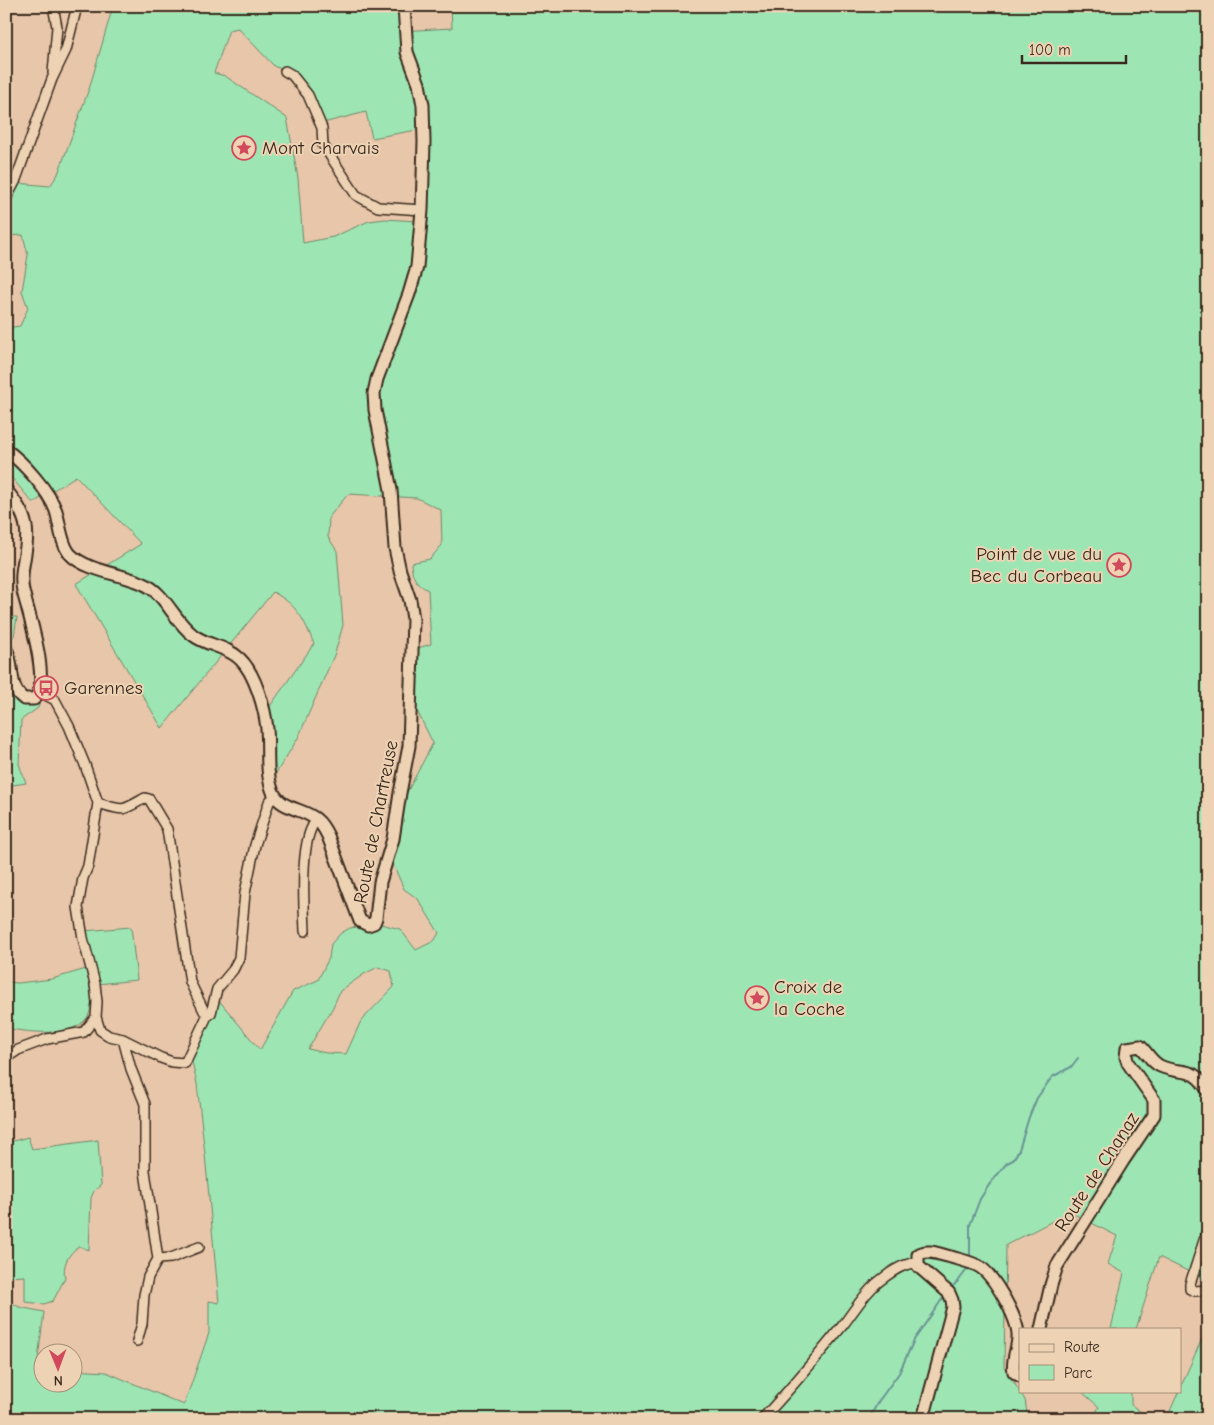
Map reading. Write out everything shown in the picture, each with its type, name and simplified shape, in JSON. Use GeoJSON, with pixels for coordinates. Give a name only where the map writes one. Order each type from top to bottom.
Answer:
{"type":"FeatureCollection","features":[{"type":"Feature","properties":{"kind":"street"},"geometry":{"type":"LineString","coordinates":[[52,80],[57,27],[53,6]]}},
{"type":"Feature","properties":{"kind":"street"},"geometry":{"type":"LineString","coordinates":[[6,199],[15,182],[52,80],[66,50],[77,6]]}},
{"type":"Feature","properties":{"kind":"street","name":"Route de Chartreuse"},"geometry":{"type":"LineString","coordinates":[[317,820],[328,836],[360,920],[368,925],[374,923],[380,882],[393,839],[410,746],[413,619],[410,600],[400,571],[395,548],[391,490],[375,410],[374,392],[417,267],[422,210],[423,105],[419,84],[407,52],[404,6]]}},
{"type":"Feature","properties":{"kind":"street"},"geometry":{"type":"LineString","coordinates":[[284,71],[292,75],[308,95],[322,128],[323,145],[356,195],[378,207],[422,210]]}},
{"type":"Feature","properties":{"kind":"street"},"geometry":{"type":"LineString","coordinates":[[6,450],[18,460],[47,493],[56,510],[63,538],[70,554],[88,565],[149,587],[160,597],[178,621],[192,634],[234,654],[243,662],[251,675],[263,710],[267,729],[269,778],[275,796],[285,805],[317,820],[312,825],[305,858],[305,931]]}},
{"type":"Feature","properties":{"kind":"street"},"geometry":{"type":"LineString","coordinates":[[6,490],[19,508],[26,525],[27,540],[22,564],[21,582],[36,641],[41,679],[40,692],[37,697],[31,700],[24,699],[17,693],[6,649]]}},
{"type":"Feature","properties":{"kind":"street"},"geometry":{"type":"LineString","coordinates":[[40,692],[54,700],[69,726],[85,764],[98,803],[88,866],[83,878],[78,907],[83,938],[95,984],[96,1018],[100,1030],[110,1036],[123,1039],[160,1058],[184,1063],[208,1014],[211,1013],[217,989],[233,970],[240,958],[245,893],[255,845],[269,802],[275,796]]}},
{"type":"Feature","properties":{"kind":"street"},"geometry":{"type":"LineString","coordinates":[[98,803],[121,810],[132,807],[145,798],[149,799],[167,830],[190,982],[204,1011],[208,1014]]}},
{"type":"Feature","properties":{"kind":"street"},"geometry":{"type":"LineString","coordinates":[[6,1058],[18,1050],[47,1039],[84,1032],[96,1018]]}},
{"type":"Feature","properties":{"kind":"street"},"geometry":{"type":"LineString","coordinates":[[123,1039],[131,1070],[145,1104],[145,1171],[158,1259],[148,1277],[142,1312],[142,1324],[137,1341]]}},
{"type":"Feature","properties":{"kind":"street","name":"Route de Chanaz"},"geometry":{"type":"LineString","coordinates":[[1041,1328],[1057,1266],[1123,1160],[1154,1115],[1154,1100],[1128,1063],[1126,1057],[1127,1048],[1140,1046],[1155,1063],[1162,1067],[1186,1071],[1195,1075],[1208,1091]]}},
{"type":"Feature","properties":{"kind":"street"},"geometry":{"type":"LineString","coordinates":[[1208,1228],[1190,1284],[1190,1288],[1195,1291],[1208,1290]]}},
{"type":"Feature","properties":{"kind":"street"},"geometry":{"type":"LineString","coordinates":[[158,1259],[171,1258],[199,1247]]}},
{"type":"Feature","properties":{"kind":"street"},"geometry":{"type":"LineString","coordinates":[[918,1266],[918,1255],[930,1252],[964,1260],[979,1266],[990,1276],[1016,1321],[1018,1336],[1013,1366],[1014,1372],[1019,1375]]}},
{"type":"Feature","properties":{"kind":"street"},"geometry":{"type":"LineString","coordinates":[[762,1419],[792,1387],[876,1284],[906,1264],[914,1263],[949,1294],[952,1300],[952,1307],[923,1419]]}},
{"type":"Feature","properties":{"kind":"green space"},"geometry":{"type":"Polygon","coordinates":[[[113,6],[400,6],[401,31],[452,28],[451,6],[1208,6],[1208,1281],[1159,1257],[1136,1328],[1111,1328],[1124,1273],[1108,1264],[1117,1236],[1070,1212],[1006,1245],[1004,1367],[1025,1400],[1028,1419],[6,1419],[6,1300],[19,1307],[44,1312],[40,1342],[32,1342],[32,1392],[82,1392],[82,1371],[106,1372],[184,1405],[209,1333],[209,1301],[219,1303],[205,1154],[197,1084],[191,1057],[217,998],[260,1050],[293,991],[318,980],[329,958],[331,944],[341,933],[350,928],[381,924],[400,929],[416,950],[434,941],[439,933],[418,899],[404,889],[392,862],[404,798],[433,743],[416,709],[418,648],[431,644],[428,590],[415,580],[411,563],[430,559],[442,545],[441,510],[417,498],[348,494],[329,517],[328,537],[337,551],[343,625],[335,653],[298,738],[273,778],[268,709],[314,644],[299,614],[288,602],[273,592],[162,728],[76,584],[141,544],[76,476],[33,503],[6,471],[6,328],[20,326],[28,308],[22,291],[28,255],[23,235],[6,236],[6,206],[17,183],[50,186],[58,174],[90,86],[113,6]],[[238,28],[229,30],[214,73],[225,76],[287,118],[298,178],[303,243],[333,237],[369,221],[385,219],[416,221],[428,128],[372,138],[366,112],[323,123],[286,69],[275,67],[238,28]],[[378,967],[364,974],[340,991],[333,1007],[308,1049],[326,1053],[346,1054],[361,1021],[394,987],[391,971],[378,967]]]}},
{"type":"Feature","properties":{"kind":"green space"},"geometry":{"type":"Polygon","coordinates":[[[6,617],[17,617],[14,636],[6,644],[6,617]]]}},
{"type":"Feature","properties":{"kind":"green space"},"geometry":{"type":"Polygon","coordinates":[[[13,694],[28,704],[40,701],[38,708],[21,720],[19,764],[26,783],[6,786],[6,696],[13,694]]]}},
{"type":"Feature","properties":{"kind":"green space"},"geometry":{"type":"Polygon","coordinates":[[[131,927],[137,980],[97,984],[84,931],[131,927]]]}},
{"type":"Feature","properties":{"kind":"green space"},"geometry":{"type":"Polygon","coordinates":[[[86,969],[91,993],[91,1007],[87,1018],[79,1025],[56,1032],[6,1028],[6,982],[18,983],[52,979],[86,969]]]}},
{"type":"Feature","properties":{"kind":"green space"},"geometry":{"type":"Polygon","coordinates":[[[28,1137],[32,1149],[98,1140],[101,1185],[94,1191],[91,1198],[89,1250],[79,1246],[72,1253],[65,1264],[65,1278],[53,1301],[44,1304],[25,1302],[25,1276],[6,1277],[6,1143],[28,1137]]]}},
{"type":"Feature","properties":{"kind":"green space"},"geometry":{"type":"Polygon","coordinates":[[[1208,1325],[1208,1419],[1092,1419],[1099,1407],[1082,1392],[1131,1392],[1131,1405],[1147,1416],[1167,1418],[1178,1392],[1182,1392],[1182,1384],[1208,1325]]]}},
{"type":"Feature","properties":{"kind":"waterway"},"geometry":{"type":"LineString","coordinates":[[970,1257],[970,1225],[980,1199],[989,1185],[1007,1163],[1013,1160],[1019,1150],[1037,1098],[1052,1077],[1071,1067],[1078,1058]]}},
{"type":"Feature","properties":{"kind":"waterway"},"geometry":{"type":"LineString","coordinates":[[951,1288],[969,1267]]}},
{"type":"Feature","properties":{"kind":"waterway"},"geometry":{"type":"LineString","coordinates":[[869,1419],[878,1402],[899,1373],[914,1340],[945,1295]]}},
{"type":"Feature","properties":{"kind":"place","name":"Mont Charvais"},"geometry":{"type":"Point","coordinates":[244,148]}},
{"type":"Feature","properties":{"kind":"place","name":"Point de vue du Bec du Corbeau"},"geometry":{"type":"Point","coordinates":[1119,565]}},
{"type":"Feature","properties":{"kind":"place","name":"Garennes"},"geometry":{"type":"Point","coordinates":[46,688]}},
{"type":"Feature","properties":{"kind":"place","name":"Croix de la Coche"},"geometry":{"type":"Point","coordinates":[757,998]}}]}
